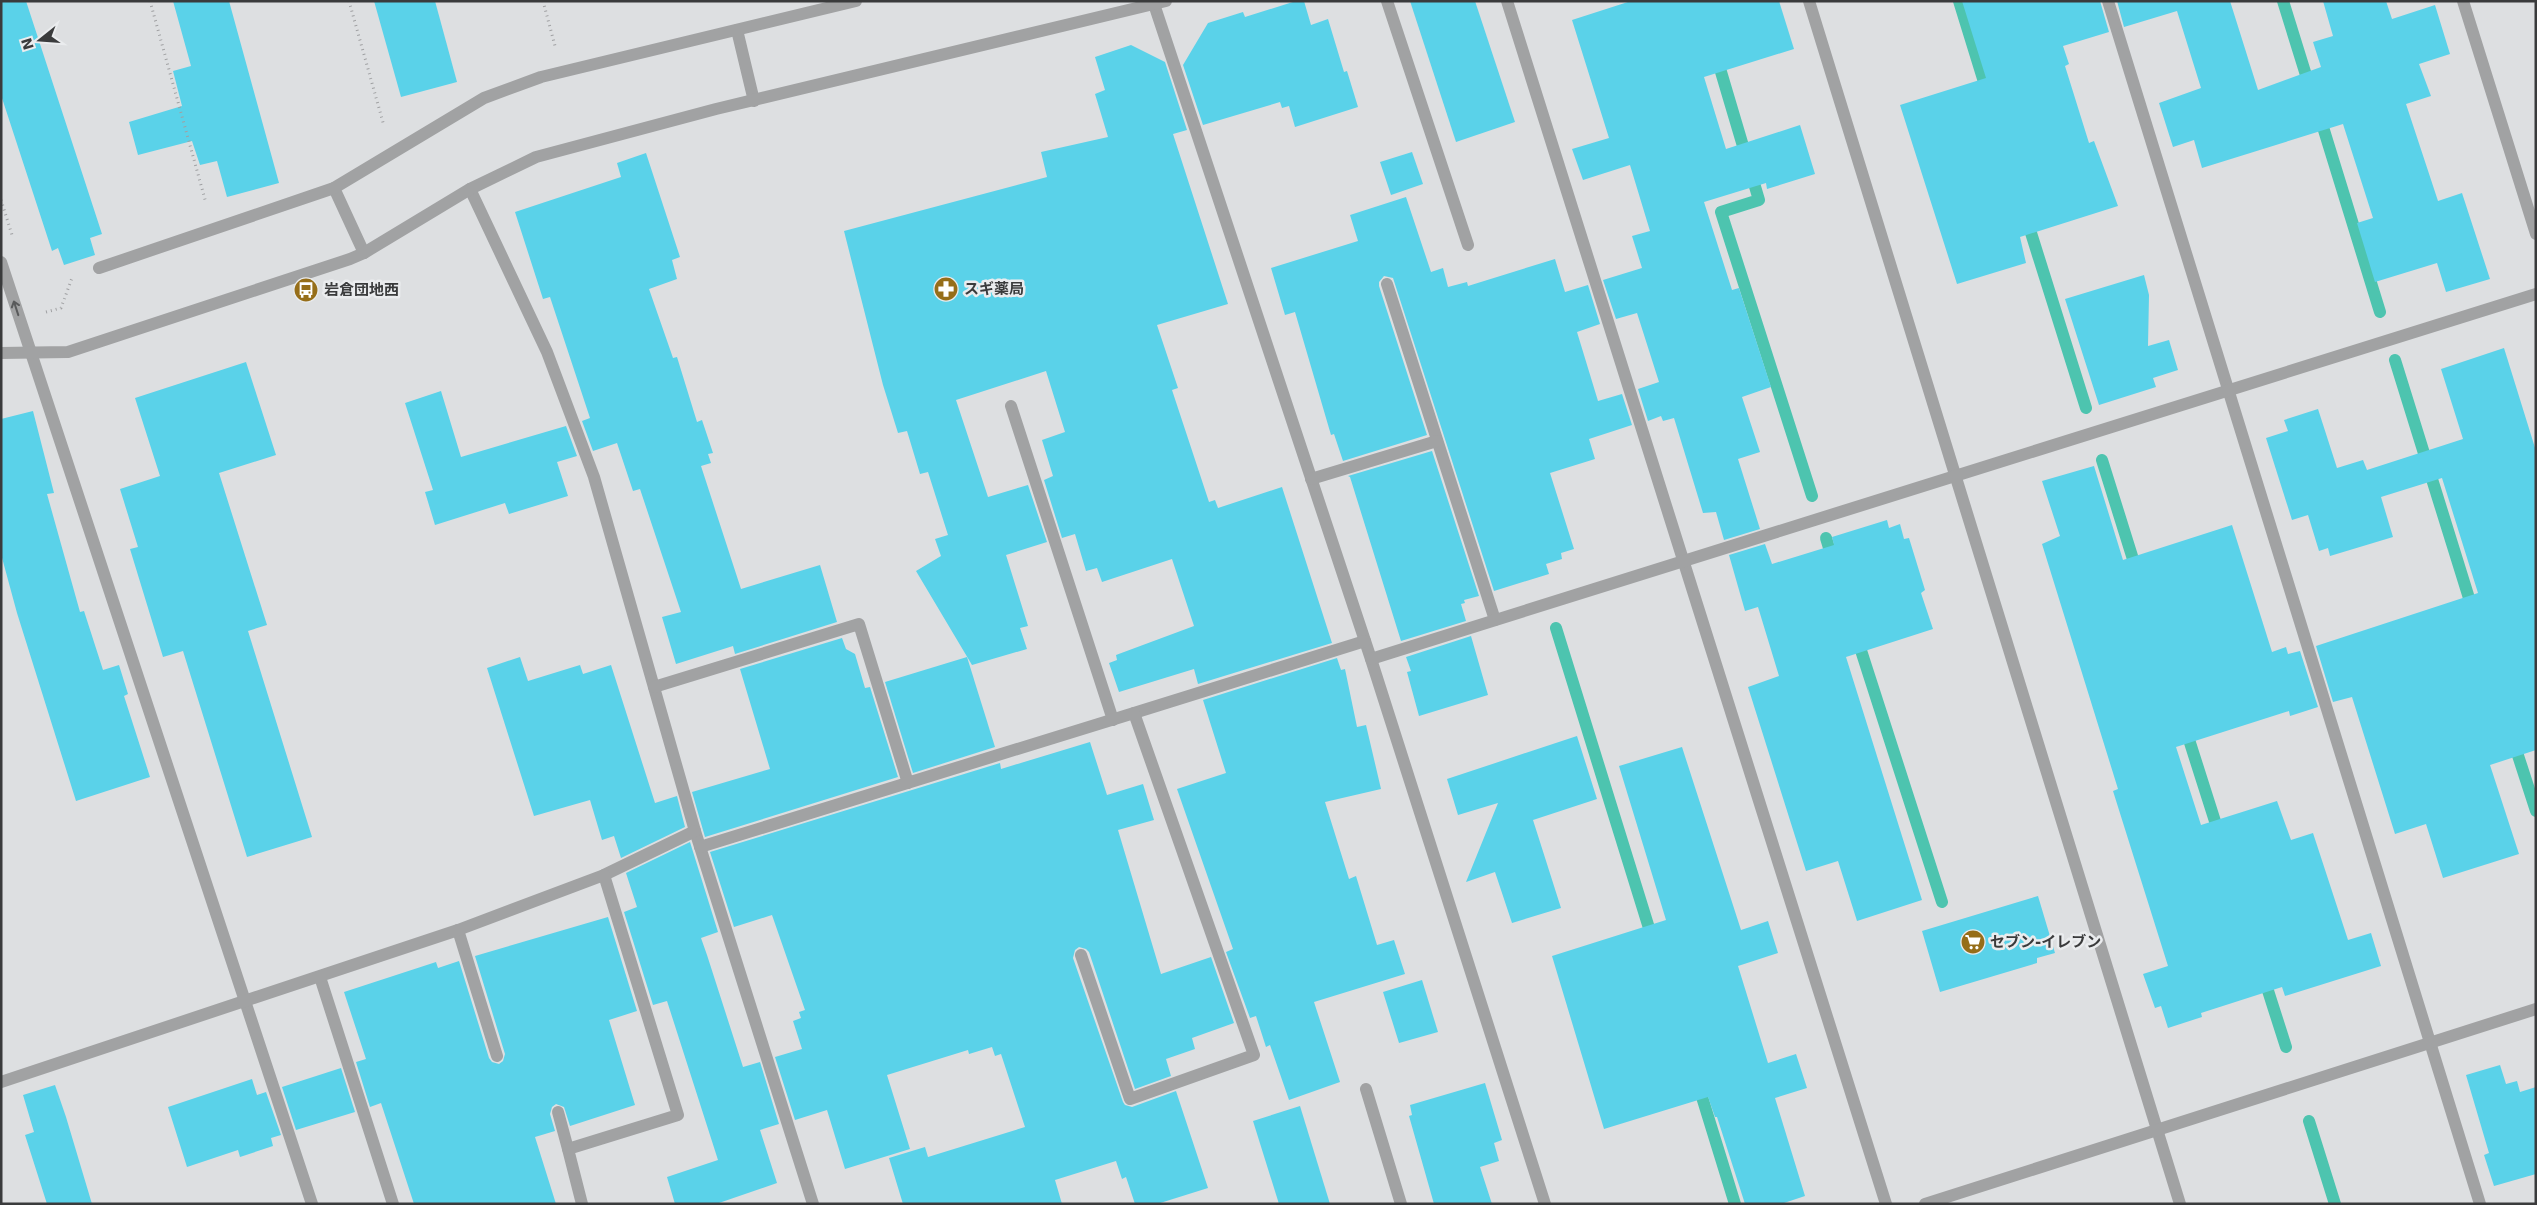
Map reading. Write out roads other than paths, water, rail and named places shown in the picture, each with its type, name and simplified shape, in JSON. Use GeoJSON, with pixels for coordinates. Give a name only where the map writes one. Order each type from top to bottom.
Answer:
{"type":"FeatureCollection","features":[{"type":"Feature","properties":{"kind":"street"},"geometry":{"type":"LineString","coordinates":[[99,268],[334,188],[484,98],[562,72],[856,1]]}},
{"type":"Feature","properties":{"kind":"street"},"geometry":{"type":"LineString","coordinates":[[1387,1],[1468,245]]}},
{"type":"Feature","properties":{"kind":"street"},"geometry":{"type":"LineString","coordinates":[[1507,1],[1886,1204]]}},
{"type":"Feature","properties":{"kind":"street"},"geometry":{"type":"LineString","coordinates":[[1809,1],[2180,1204]]}},
{"type":"Feature","properties":{"kind":"street"},"geometry":{"type":"LineString","coordinates":[[2108,1],[2480,1204]]}},
{"type":"Feature","properties":{"kind":"street"},"geometry":{"type":"LineString","coordinates":[[2463,1],[2536,234]]}},
{"type":"Feature","properties":{"kind":"street"},"geometry":{"type":"LineString","coordinates":[[1,353],[68,352],[364,253],[470,189],[536,157],[754,101],[1158,2],[1545,1204]]}},
{"type":"Feature","properties":{"kind":"street"},"geometry":{"type":"LineString","coordinates":[[737,30],[754,101]]}},
{"type":"Feature","properties":{"kind":"street"},"geometry":{"type":"LineString","coordinates":[[334,188],[364,253]]}},
{"type":"Feature","properties":{"kind":"street"},"geometry":{"type":"LineString","coordinates":[[470,189],[547,352],[590,469],[695,831],[809,1203]]}},
{"type":"Feature","properties":{"kind":"street"},"geometry":{"type":"LineString","coordinates":[[1,262],[312,1204]]}},
{"type":"Feature","properties":{"kind":"street"},"geometry":{"type":"LineString","coordinates":[[1387,284],[1494,620]]}},
{"type":"Feature","properties":{"kind":"street"},"geometry":{"type":"LineString","coordinates":[[1371,659],[2536,294]]}},
{"type":"Feature","properties":{"kind":"street"},"geometry":{"type":"LineString","coordinates":[[1011,406],[1113,720]]}},
{"type":"Feature","properties":{"kind":"street"},"geometry":{"type":"LineString","coordinates":[[1311,480],[1437,441]]}},
{"type":"Feature","properties":{"kind":"street"},"geometry":{"type":"LineString","coordinates":[[654,687],[859,624],[908,783]]}},
{"type":"Feature","properties":{"kind":"street"},"geometry":{"type":"LineString","coordinates":[[700,847],[1365,641]]}},
{"type":"Feature","properties":{"kind":"street"},"geometry":{"type":"LineString","coordinates":[[1081,955],[1130,1099],[1254,1055],[1134,714]]}},
{"type":"Feature","properties":{"kind":"street"},"geometry":{"type":"LineString","coordinates":[[1,1082],[458,930],[604,875],[695,831]]}},
{"type":"Feature","properties":{"kind":"street"},"geometry":{"type":"LineString","coordinates":[[568,1149],[678,1115],[604,875]]}},
{"type":"Feature","properties":{"kind":"street"},"geometry":{"type":"LineString","coordinates":[[458,930],[498,1056]]}},
{"type":"Feature","properties":{"kind":"street"},"geometry":{"type":"LineString","coordinates":[[320,977],[393,1204]]}},
{"type":"Feature","properties":{"kind":"street"},"geometry":{"type":"LineString","coordinates":[[1925,1204],[2536,1009]]}},
{"type":"Feature","properties":{"kind":"street"},"geometry":{"type":"LineString","coordinates":[[1366,1089],[1401,1204]]}},
{"type":"Feature","properties":{"kind":"street"},"geometry":{"type":"LineString","coordinates":[[558,1112],[582,1204]]}},
{"type":"Feature","properties":{"kind":"waterway"},"geometry":{"type":"LineString","coordinates":[[1959,1],[1988,95]]}},
{"type":"Feature","properties":{"kind":"waterway"},"geometry":{"type":"LineString","coordinates":[[2283,1],[2310,88]]}},
{"type":"Feature","properties":{"kind":"waterway"},"geometry":{"type":"LineString","coordinates":[[1716,55],[1759,200],[1721,212],[1812,496]]}},
{"type":"Feature","properties":{"kind":"waterway"},"geometry":{"type":"LineString","coordinates":[[2319,114],[2380,312]]}},
{"type":"Feature","properties":{"kind":"waterway"},"geometry":{"type":"LineString","coordinates":[[2026,217],[2086,408]]}},
{"type":"Feature","properties":{"kind":"waterway"},"geometry":{"type":"LineString","coordinates":[[2395,360],[2473,611]]}},
{"type":"Feature","properties":{"kind":"waterway"},"geometry":{"type":"LineString","coordinates":[[2102,460],[2137,572]]}},
{"type":"Feature","properties":{"kind":"waterway"},"geometry":{"type":"LineString","coordinates":[[1826,538],[1833,561]]}},
{"type":"Feature","properties":{"kind":"waterway"},"geometry":{"type":"LineString","coordinates":[[1556,628],[1653,941]]}},
{"type":"Feature","properties":{"kind":"waterway"},"geometry":{"type":"LineString","coordinates":[[1857,638],[1942,902]]}},
{"type":"Feature","properties":{"kind":"waterway"},"geometry":{"type":"LineString","coordinates":[[2185,727],[2220,837]]}},
{"type":"Feature","properties":{"kind":"waterway"},"geometry":{"type":"LineString","coordinates":[[2513,740],[2536,811]]}},
{"type":"Feature","properties":{"kind":"waterway"},"geometry":{"type":"LineString","coordinates":[[2263,975],[2286,1047]]}},
{"type":"Feature","properties":{"kind":"waterway"},"geometry":{"type":"LineString","coordinates":[[1698,1084],[1735,1204]]}},
{"type":"Feature","properties":{"kind":"waterway"},"geometry":{"type":"LineString","coordinates":[[2309,1121],[2335,1204]]}},
{"type":"Feature","properties":{"kind":"place","name":"スギ薬局"},"geometry":{"type":"Point","coordinates":[946,289]}},
{"type":"Feature","properties":{"kind":"place","name":"岩倉団地西"},"geometry":{"type":"Point","coordinates":[306,290]}},
{"type":"Feature","properties":{"kind":"place","name":"セブン-イレブン"},"geometry":{"type":"Point","coordinates":[1973,942]}}]}
